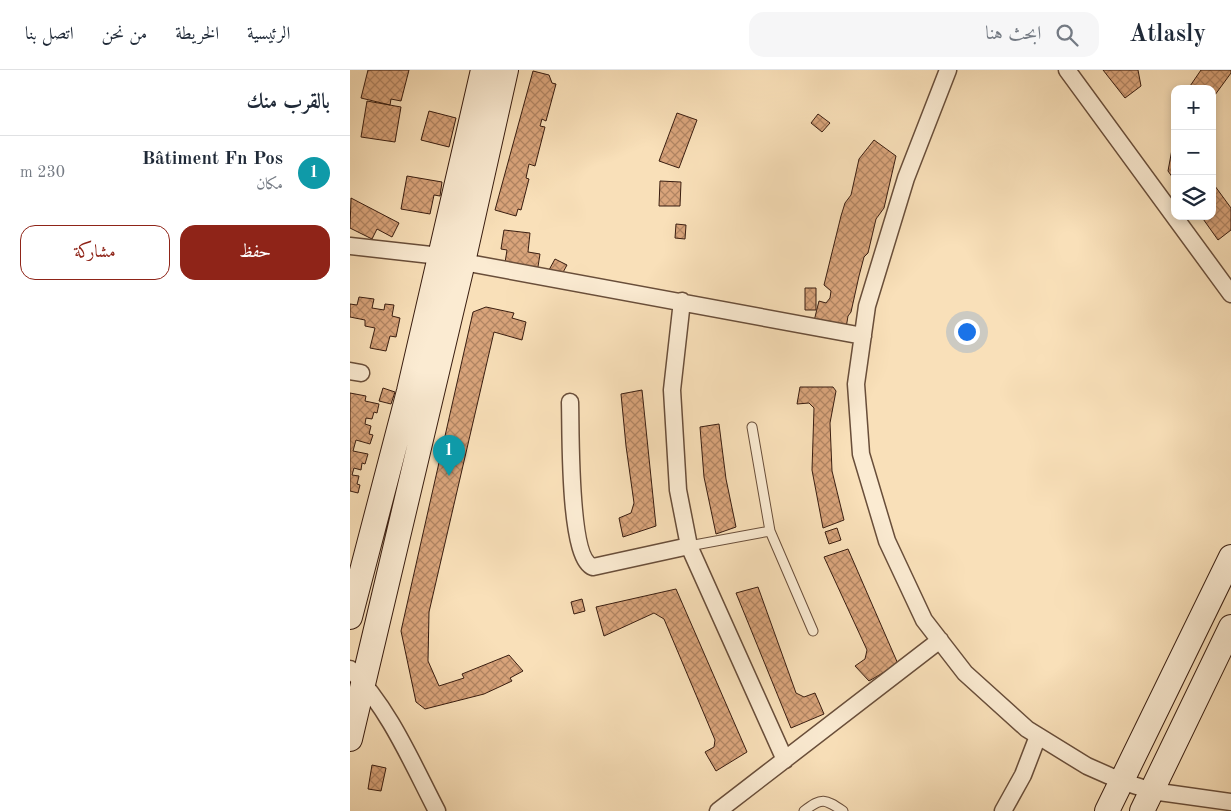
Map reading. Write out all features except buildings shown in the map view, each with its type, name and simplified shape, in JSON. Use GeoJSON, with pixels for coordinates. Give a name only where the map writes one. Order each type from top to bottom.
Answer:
{"type":"FeatureCollection","features":[{"type":"Feature","properties":{"kind":"main road"},"geometry":{"type":"LineString","coordinates":[[350,617],[409,391],[483,70]]}},
{"type":"Feature","properties":{"kind":"main road"},"geometry":{"type":"LineString","coordinates":[[350,739],[356,676],[463,262],[506,70]]}},
{"type":"Feature","properties":{"kind":"main road"},"geometry":{"type":"LineString","coordinates":[[1107,811],[1231,557]]}},
{"type":"Feature","properties":{"kind":"main road"},"geometry":{"type":"LineString","coordinates":[[1147,801],[1231,627]]}},
{"type":"Feature","properties":{"kind":"street"},"geometry":{"type":"LineString","coordinates":[[948,70],[906,178],[867,306],[856,384],[861,454],[887,541],[924,620],[965,673],[1027,729],[1087,766],[1121,781],[1147,801],[1231,802]]}},
{"type":"Feature","properties":{"kind":"street"},"geometry":{"type":"LineString","coordinates":[[1067,70],[1231,294]]}},
{"type":"Feature","properties":{"kind":"street"},"geometry":{"type":"LineString","coordinates":[[350,246],[440,256],[463,262],[863,336]]}},
{"type":"Feature","properties":{"kind":"street"},"geometry":{"type":"LineString","coordinates":[[682,301],[672,390],[678,490],[689,546],[785,760]]}},
{"type":"Feature","properties":{"kind":"street"},"geometry":{"type":"LineString","coordinates":[[570,402],[576,528],[583,557],[587,564],[593,567],[689,546]]}},
{"type":"Feature","properties":{"kind":"street"},"geometry":{"type":"LineString","coordinates":[[728,808],[785,760],[940,640]]}},
{"type":"Feature","properties":{"kind":"street"},"geometry":{"type":"LineString","coordinates":[[356,676],[386,715],[437,811]]}},
{"type":"Feature","properties":{"kind":"street"},"geometry":{"type":"LineString","coordinates":[[1004,811],[1023,775],[1038,736]]}},
{"type":"Feature","properties":{"kind":"lane"},"geometry":{"type":"LineString","coordinates":[[752,427],[770,531],[813,631]]}},
{"type":"Feature","properties":{"kind":"lane"},"geometry":{"type":"LineString","coordinates":[[689,546],[770,531]]}},
{"type":"Feature","properties":{"kind":"lane"},"geometry":{"type":"LineString","coordinates":[[804,811],[816,802],[827,800],[843,811]]}},
{"type":"Feature","properties":{"kind":"place","name":"Bâtiment Fn Pos"},"geometry":{"type":"Point","coordinates":[449,476]}}]}
